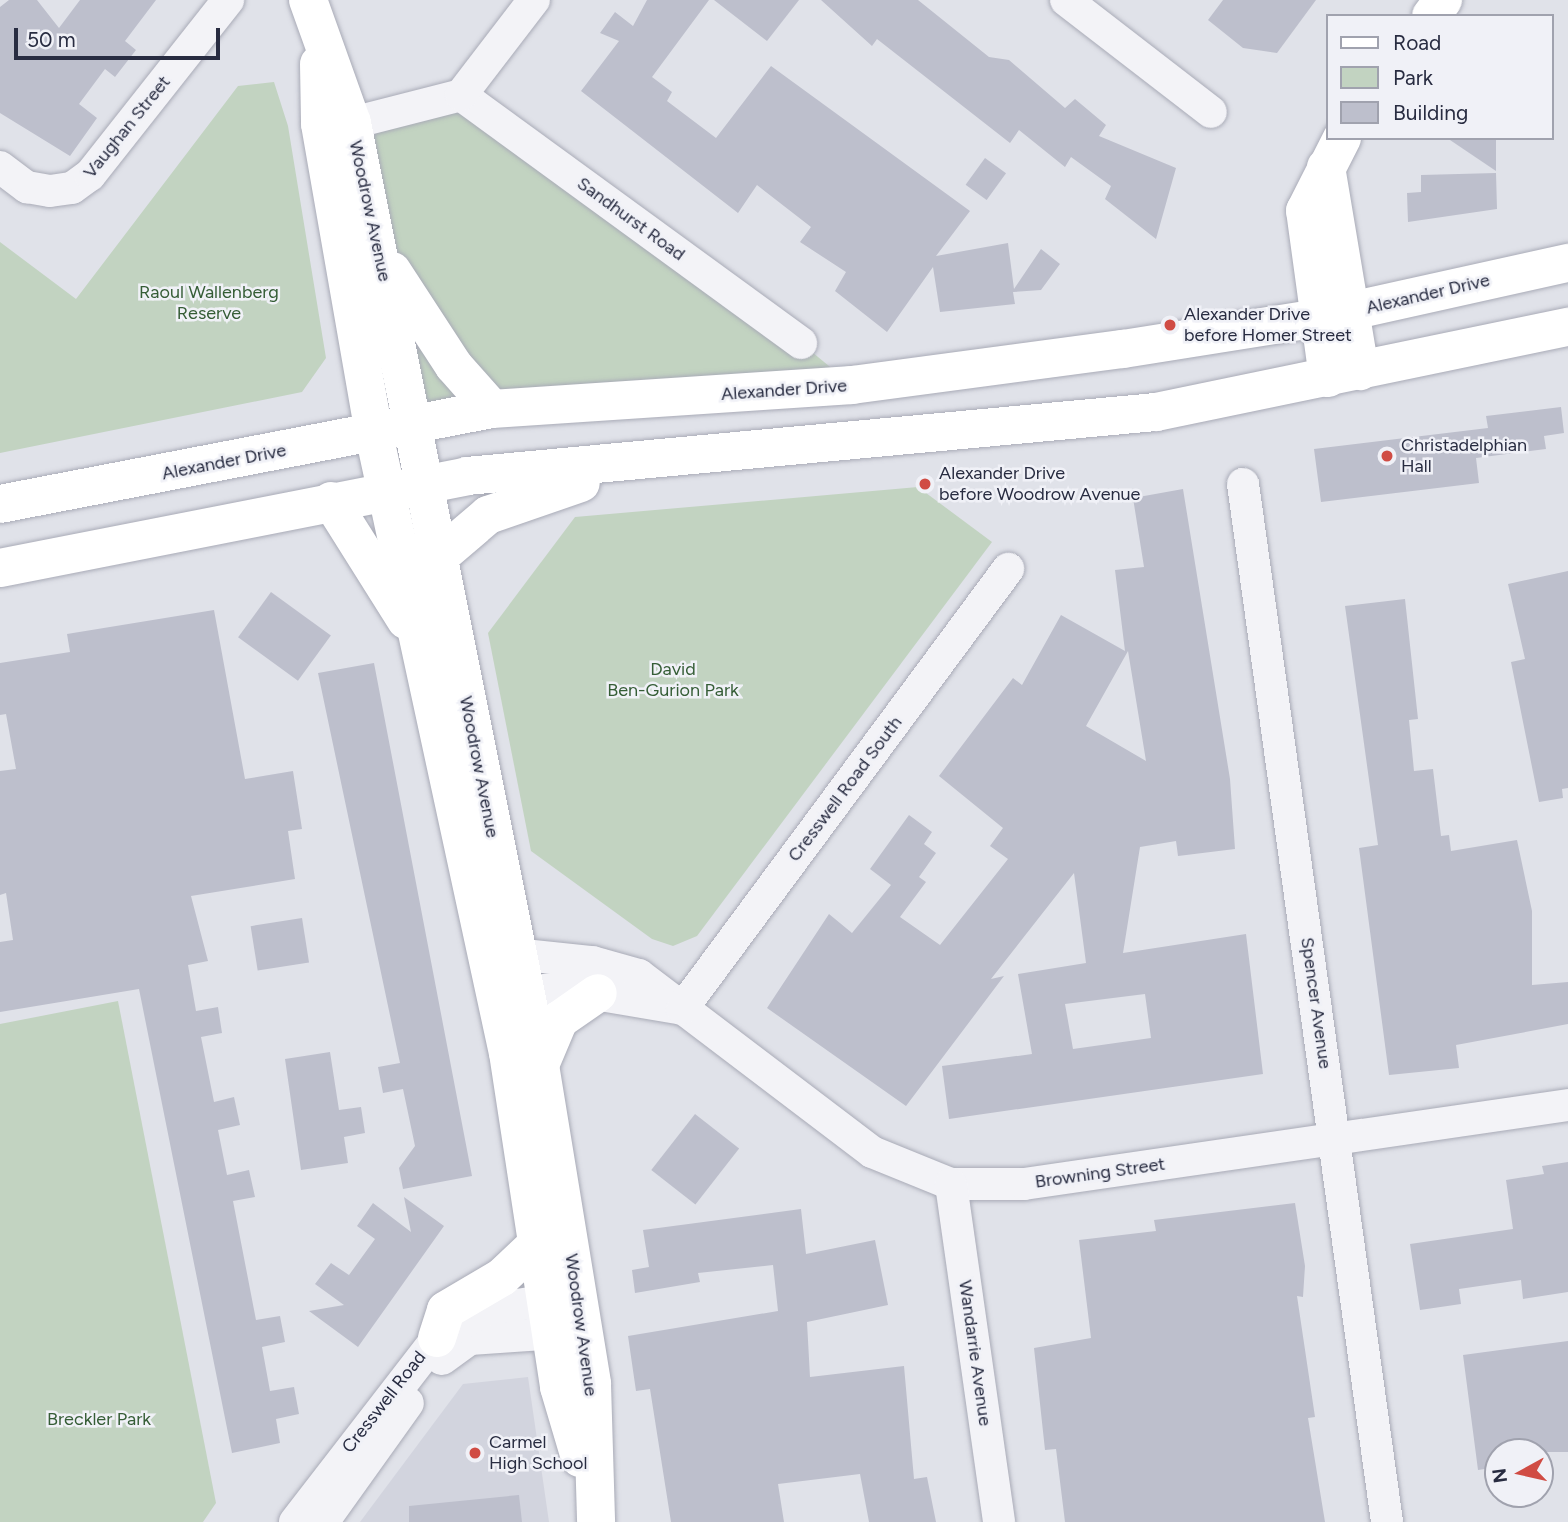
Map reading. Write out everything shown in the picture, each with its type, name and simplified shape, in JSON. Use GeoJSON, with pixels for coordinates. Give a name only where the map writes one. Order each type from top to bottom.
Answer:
{"type":"FeatureCollection","features":[{"type":"Feature","properties":{"kind":"main road","name":"Woodrow Avenue"},"geometry":{"type":"LineString","coordinates":[[308,0],[318,41],[352,124],[417,428],[440,556],[501,952]]}},
{"type":"Feature","properties":{"kind":"main road"},"geometry":{"type":"LineString","coordinates":[[1432,14],[1443,0]]}},
{"type":"Feature","properties":{"kind":"main road","name":"Woodrow Avenue"},"geometry":{"type":"LineString","coordinates":[[318,41],[320,124],[385,493],[415,633],[510,994],[537,1244],[592,1384],[594,1513]]}},
{"type":"Feature","properties":{"kind":"main road"},"geometry":{"type":"LineString","coordinates":[[1334,153],[1305,220],[1334,315],[1344,375]]}},
{"type":"Feature","properties":{"kind":"main road"},"geometry":{"type":"LineString","coordinates":[[378,249],[454,366],[492,409]]}},
{"type":"Feature","properties":{"kind":"main road","name":"Alexander Drive"},"geometry":{"type":"LineString","coordinates":[[0,504],[417,428],[492,409],[852,385],[1334,315],[1568,263]]}},
{"type":"Feature","properties":{"kind":"main road"},"geometry":{"type":"LineString","coordinates":[[0,568],[331,501],[427,485],[624,462],[1156,412],[1568,327]]}},
{"type":"Feature","properties":{"kind":"main road"},"geometry":{"type":"LineString","coordinates":[[440,556],[496,511],[590,481],[624,462]]}},
{"type":"Feature","properties":{"kind":"main road"},"geometry":{"type":"LineString","coordinates":[[331,501],[415,633]]}},
{"type":"Feature","properties":{"kind":"main road"},"geometry":{"type":"LineString","coordinates":[[540,1065],[559,1020],[598,993]]}},
{"type":"Feature","properties":{"kind":"main road","name":"Woodrow Avenue"},"geometry":{"type":"LineString","coordinates":[[510,994],[540,1065],[565,1315]]}},
{"type":"Feature","properties":{"kind":"main road"},"geometry":{"type":"LineString","coordinates":[[436,1338],[446,1310],[502,1277],[537,1244]]}},
{"type":"Feature","properties":{"kind":"street","name":"Vaughan Street"},"geometry":{"type":"LineString","coordinates":[[0,167],[27,187],[50,191],[81,182],[228,0]]}},
{"type":"Feature","properties":{"kind":"street"},"geometry":{"type":"LineString","coordinates":[[352,124],[461,95],[534,0]]}},
{"type":"Feature","properties":{"kind":"street"},"geometry":{"type":"LineString","coordinates":[[1066,0],[1211,112]]}},
{"type":"Feature","properties":{"kind":"street","name":"Sandhurst Road"},"geometry":{"type":"LineString","coordinates":[[461,95],[801,344]]}},
{"type":"Feature","properties":{"kind":"street","name":"Spencer Avenue"},"geometry":{"type":"LineString","coordinates":[[1243,484],[1387,1522]]}},
{"type":"Feature","properties":{"kind":"street","name":"Cresswell Road South"},"geometry":{"type":"LineString","coordinates":[[682,1009],[1008,569]]}},
{"type":"Feature","properties":{"kind":"street","name":"Browning Street"},"geometry":{"type":"LineString","coordinates":[[501,952],[639,975],[872,1152],[951,1184],[1024,1184],[1568,1105]]}},
{"type":"Feature","properties":{"kind":"street","name":"Browning Street"},"geometry":{"type":"LineString","coordinates":[[510,994],[598,993],[682,1009]]}},
{"type":"Feature","properties":{"kind":"street","name":"Wandarrie Avenue"},"geometry":{"type":"LineString","coordinates":[[951,1184],[999,1522]]}},
{"type":"Feature","properties":{"kind":"street","name":"Cresswell Road"},"geometry":{"type":"LineString","coordinates":[[295,1522],[436,1338],[485,1310],[565,1315]]}},
{"type":"Feature","properties":{"kind":"street","name":"Cresswell Road"},"geometry":{"type":"LineString","coordinates":[[323,1522],[441,1360],[470,1339],[565,1315]]}},
{"type":"Feature","properties":{"kind":"shaded area","name":"Carmel High School"},"geometry":{"type":"Polygon","coordinates":[[[528,1377],[549,1522],[360,1522],[463,1384],[528,1377]]]}},
{"type":"Feature","properties":{"kind":"green space","name":"Raoul Wallenberg Reserve"},"geometry":{"type":"Polygon","coordinates":[[[274,82],[288,126],[326,358],[302,392],[0,453],[0,242],[76,299],[238,86],[274,82]]]}},
{"type":"Feature","properties":{"kind":"green space"},"geometry":{"type":"Polygon","coordinates":[[[461,95],[801,343],[852,385],[417,428],[352,123],[461,95]]]}},
{"type":"Feature","properties":{"kind":"green space","name":"David Ben-Gurion Park"},"geometry":{"type":"Polygon","coordinates":[[[918,487],[992,542],[697,936],[673,946],[652,939],[531,851],[488,633],[575,517],[918,487]]]}},
{"type":"Feature","properties":{"kind":"green space","name":"Breckler Park"},"geometry":{"type":"Polygon","coordinates":[[[118,1001],[216,1503],[203,1522],[0,1522],[0,1024],[118,1001]]]}},
{"type":"Feature","properties":{"kind":"building"},"geometry":{"type":"Polygon","coordinates":[[[9,0],[37,0],[59,28],[80,0],[156,0],[125,41],[136,50],[115,77],[105,69],[79,104],[97,118],[70,156],[0,113],[0,7],[9,0]]]}},
{"type":"Feature","properties":{"kind":"building"},"geometry":{"type":"Polygon","coordinates":[[[647,0],[709,0],[652,77],[672,92],[667,101],[716,138],[771,66],[970,211],[936,256],[1008,243],[1014,289],[1041,249],[1060,264],[1041,290],[1013,292],[1015,304],[940,312],[933,267],[887,332],[835,291],[846,272],[800,242],[811,227],[757,185],[738,213],[581,91],[619,41],[600,33],[615,12],[633,26],[647,0]]]}},
{"type":"Feature","properties":{"kind":"building"},"geometry":{"type":"Polygon","coordinates":[[[714,0],[799,0],[767,41],[714,0]]]}},
{"type":"Feature","properties":{"kind":"building"},"geometry":{"type":"Polygon","coordinates":[[[821,0],[918,0],[989,57],[1009,60],[1065,108],[1075,99],[1106,125],[1099,136],[1176,168],[1156,239],[1105,199],[1111,186],[1071,157],[1065,167],[1019,130],[1010,143],[877,39],[872,46],[821,0]]]}},
{"type":"Feature","properties":{"kind":"building"},"geometry":{"type":"Polygon","coordinates":[[[1223,0],[1316,0],[1277,53],[1243,48],[1208,20],[1223,0]]]}},
{"type":"Feature","properties":{"kind":"building"},"geometry":{"type":"Polygon","coordinates":[[[1450,140],[1496,140],[1496,171],[1450,140]]]}},
{"type":"Feature","properties":{"kind":"building"},"geometry":{"type":"Polygon","coordinates":[[[985,158],[1006,173],[987,200],[966,185],[985,158]]]}},
{"type":"Feature","properties":{"kind":"building"},"geometry":{"type":"Polygon","coordinates":[[[1496,173],[1497,209],[1408,222],[1407,193],[1421,192],[1421,175],[1496,173]]]}},
{"type":"Feature","properties":{"kind":"building"},"geometry":{"type":"Polygon","coordinates":[[[1561,407],[1564,433],[1544,436],[1546,449],[1476,458],[1479,483],[1321,502],[1314,449],[1488,428],[1486,416],[1561,407]]]}},
{"type":"Feature","properties":{"kind":"building"},"geometry":{"type":"Polygon","coordinates":[[[1183,489],[1230,779],[1235,849],[1178,856],[1176,841],[1140,847],[1123,953],[1246,934],[1263,1074],[949,1119],[942,1066],[1032,1054],[1018,974],[1086,963],[1074,873],[991,979],[1004,976],[906,1106],[767,1008],[829,914],[852,933],[891,885],[870,869],[909,815],[932,832],[924,844],[936,853],[919,877],[926,882],[900,917],[940,945],[1008,859],[990,846],[1003,828],[939,776],[1013,678],[1022,685],[1061,615],[1125,651],[1115,570],[1144,567],[1133,498],[1183,489]],[[1128,651],[1086,726],[1146,761],[1128,651]],[[1145,994],[1065,1004],[1073,1049],[1151,1038],[1145,994]]]}},
{"type":"Feature","properties":{"kind":"building"},"geometry":{"type":"Polygon","coordinates":[[[1568,571],[1568,788],[1562,789],[1563,798],[1539,802],[1511,662],[1525,659],[1508,584],[1568,571]]]}},
{"type":"Feature","properties":{"kind":"building"},"geometry":{"type":"Polygon","coordinates":[[[271,592],[331,635],[298,681],[238,637],[271,592]]]}},
{"type":"Feature","properties":{"kind":"building"},"geometry":{"type":"Polygon","coordinates":[[[1405,599],[1418,719],[1409,720],[1414,771],[1433,769],[1441,836],[1449,835],[1451,851],[1517,840],[1532,911],[1532,985],[1568,982],[1568,1024],[1456,1045],[1459,1068],[1389,1075],[1359,848],[1378,845],[1345,606],[1405,599]]]}},
{"type":"Feature","properties":{"kind":"building"},"geometry":{"type":"Polygon","coordinates":[[[214,610],[245,779],[293,771],[302,829],[288,831],[295,879],[191,896],[208,961],[188,965],[196,1011],[218,1007],[222,1033],[201,1037],[214,1102],[234,1097],[240,1125],[218,1130],[227,1175],[249,1170],[255,1197],[233,1201],[256,1320],[280,1316],[285,1342],[262,1347],[270,1391],[294,1387],[299,1414],[276,1419],[280,1443],[232,1453],[139,989],[0,1012],[0,942],[13,940],[6,893],[0,895],[0,771],[16,769],[6,714],[0,715],[0,663],[70,652],[67,634],[214,610]]]}},
{"type":"Feature","properties":{"kind":"building"},"geometry":{"type":"Polygon","coordinates":[[[374,663],[472,1176],[403,1189],[399,1168],[415,1146],[403,1089],[383,1093],[378,1067],[400,1063],[318,673],[374,663]]]}},
{"type":"Feature","properties":{"kind":"building"},"geometry":{"type":"Polygon","coordinates":[[[302,918],[309,962],[258,971],[251,926],[302,918]]]}},
{"type":"Feature","properties":{"kind":"building"},"geometry":{"type":"Polygon","coordinates":[[[330,1052],[339,1110],[361,1107],[365,1133],[344,1137],[348,1163],[301,1170],[285,1059],[330,1052]]]}},
{"type":"Feature","properties":{"kind":"building"},"geometry":{"type":"Polygon","coordinates":[[[695,1114],[739,1148],[695,1204],[651,1170],[695,1114]]]}},
{"type":"Feature","properties":{"kind":"building"},"geometry":{"type":"Polygon","coordinates":[[[1568,1162],[1568,1292],[1523,1299],[1521,1280],[1459,1289],[1461,1304],[1420,1310],[1410,1244],[1513,1229],[1506,1180],[1544,1174],[1542,1166],[1568,1162]]]}},
{"type":"Feature","properties":{"kind":"building"},"geometry":{"type":"Polygon","coordinates":[[[404,1197],[444,1226],[358,1347],[309,1311],[344,1305],[315,1284],[331,1263],[349,1275],[375,1239],[357,1226],[373,1203],[411,1232],[404,1197]]]}},
{"type":"Feature","properties":{"kind":"building"},"geometry":{"type":"Polygon","coordinates":[[[1295,1203],[1305,1266],[1303,1297],[1297,1296],[1315,1417],[1308,1418],[1325,1522],[1065,1522],[1056,1449],[1045,1450],[1034,1348],[1091,1338],[1079,1240],[1156,1231],[1154,1220],[1295,1203]]]}},
{"type":"Feature","properties":{"kind":"building"},"geometry":{"type":"Polygon","coordinates":[[[801,1209],[806,1254],[875,1240],[888,1305],[807,1322],[810,1377],[904,1366],[914,1479],[927,1477],[936,1522],[869,1522],[860,1474],[778,1484],[784,1522],[671,1522],[650,1389],[636,1391],[628,1336],[778,1311],[773,1265],[698,1273],[700,1282],[635,1293],[632,1270],[649,1267],[643,1230],[801,1209]]]}},
{"type":"Feature","properties":{"kind":"building"},"geometry":{"type":"Polygon","coordinates":[[[1568,1341],[1568,1452],[1554,1452],[1554,1438],[1484,1438],[1484,1469],[1478,1470],[1463,1355],[1568,1341]]]}},
{"type":"Feature","properties":{"kind":"building"},"geometry":{"type":"Polygon","coordinates":[[[519,1495],[522,1522],[409,1522],[409,1506],[519,1495]]]}},
{"type":"Feature","properties":{"kind":"place","name":"Alexander Drive before Homer Street"},"geometry":{"type":"Point","coordinates":[1170,325]}},
{"type":"Feature","properties":{"kind":"place","name":"Christadelphian Hall"},"geometry":{"type":"Point","coordinates":[1387,456]}},
{"type":"Feature","properties":{"kind":"place","name":"Alexander Drive before Woodrow Avenue"},"geometry":{"type":"Point","coordinates":[925,484]}},
{"type":"Feature","properties":{"kind":"place","name":"Carmel High School"},"geometry":{"type":"Point","coordinates":[475,1453]}}]}
